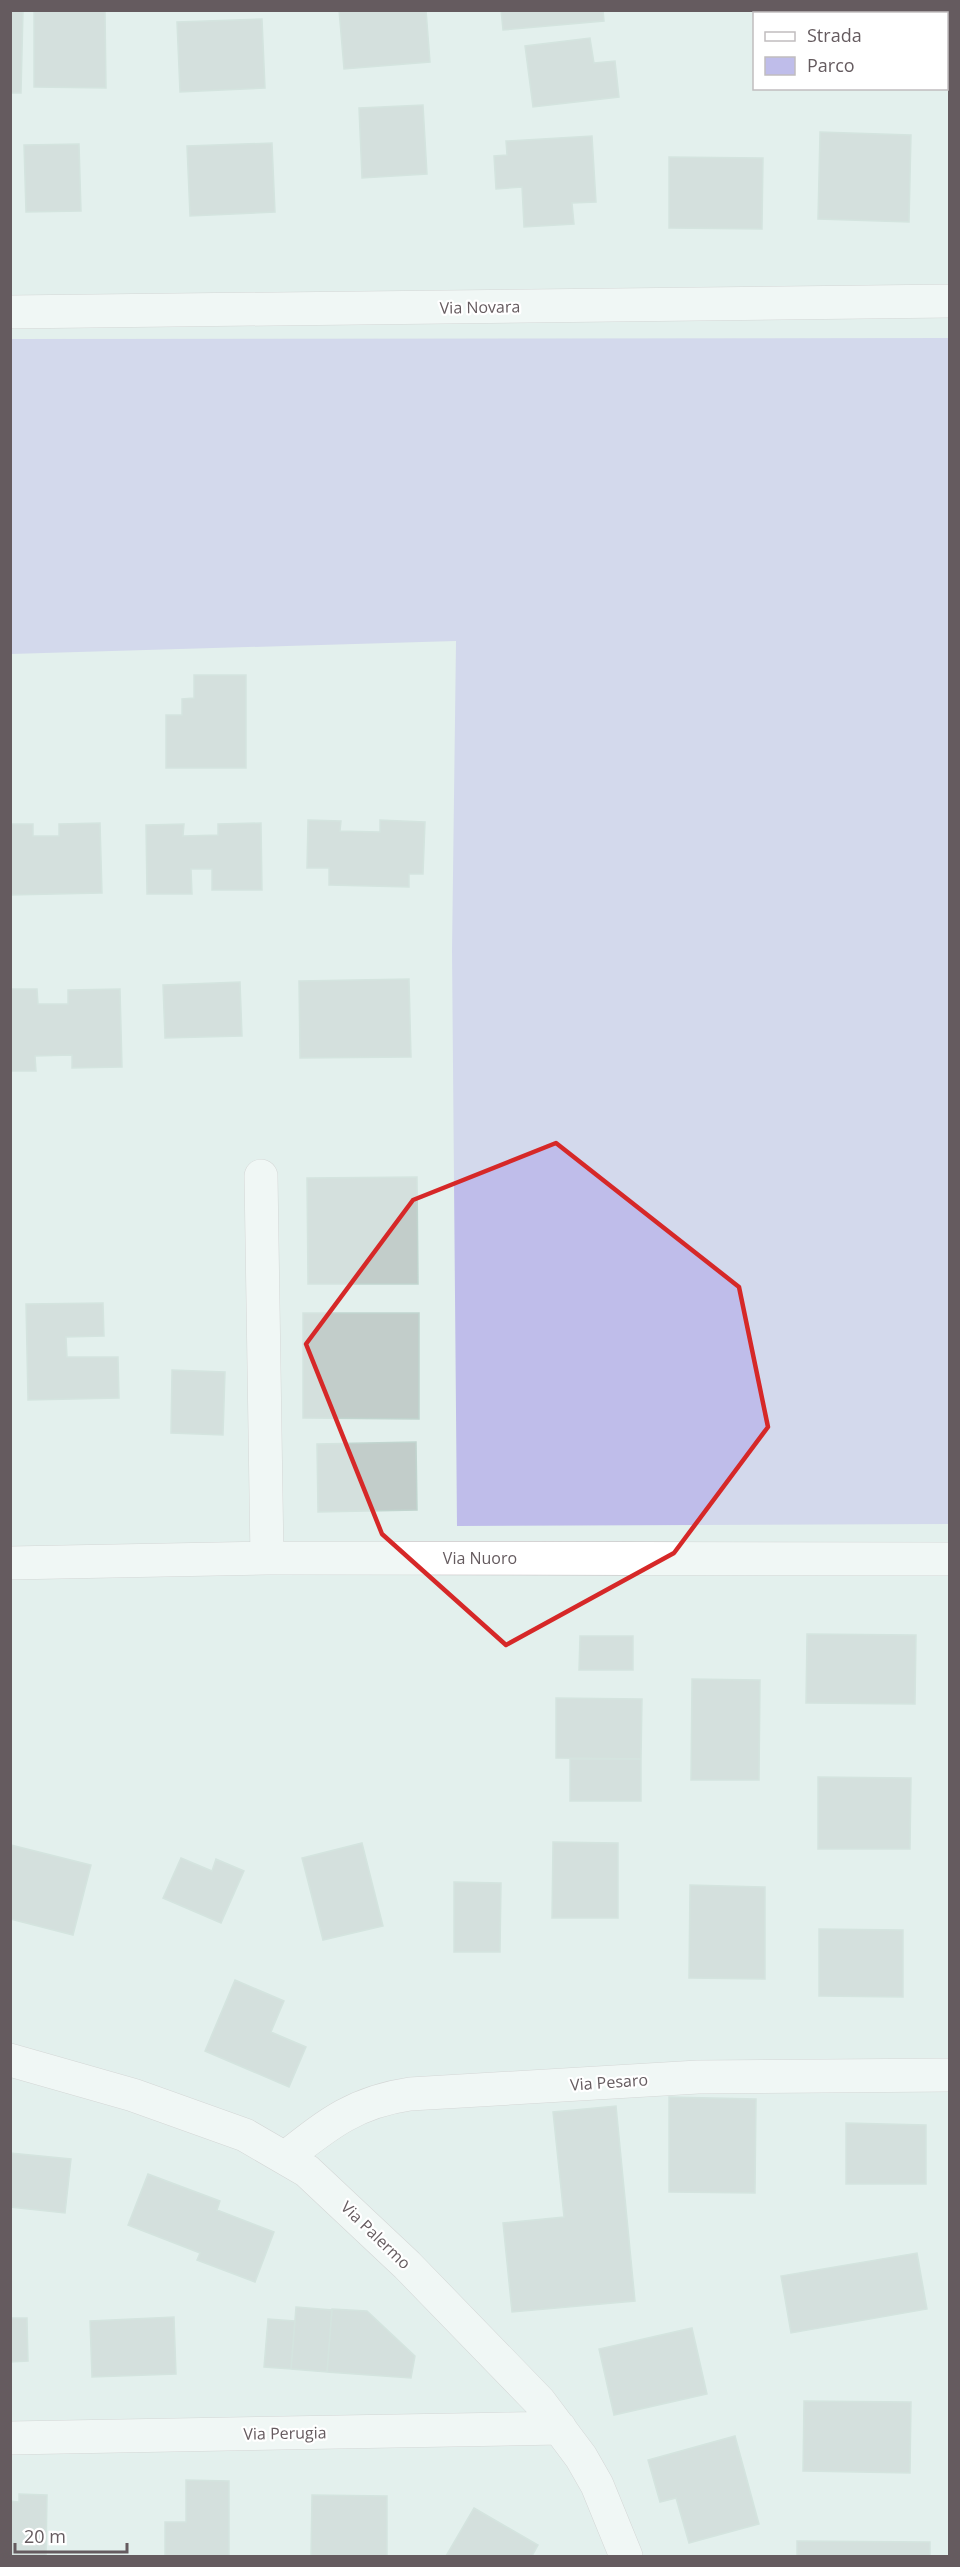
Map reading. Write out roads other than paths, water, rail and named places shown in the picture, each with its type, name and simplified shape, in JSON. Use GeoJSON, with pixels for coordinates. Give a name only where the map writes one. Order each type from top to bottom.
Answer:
{"type":"FeatureCollection","features":[{"type":"Feature","properties":{"kind":"street","name":"Via Novara"},"geometry":{"type":"LineString","coordinates":[[10,312],[950,301]]}},
{"type":"Feature","properties":{"kind":"street"},"geometry":{"type":"LineString","coordinates":[[261,1176],[267,1558]]}},
{"type":"Feature","properties":{"kind":"street","name":"Via Nuoro"},"geometry":{"type":"LineString","coordinates":[[10,1563],[267,1558],[950,1559]]}},
{"type":"Feature","properties":{"kind":"street","name":"Via Palermo"},"geometry":{"type":"LineString","coordinates":[[10,2060],[133,2095],[245,2135],[286,2157],[325,2186],[515,2373],[560,2428],[597,2485],[626,2556]]}},
{"type":"Feature","properties":{"kind":"street","name":"Via Pesaro"},"geometry":{"type":"LineString","coordinates":[[286,2157],[347,2112],[388,2097],[410,2094],[698,2076],[950,2075]]}},
{"type":"Feature","properties":{"kind":"street","name":"Via Perugia"},"geometry":{"type":"LineString","coordinates":[[10,2438],[560,2428]]}}]}
